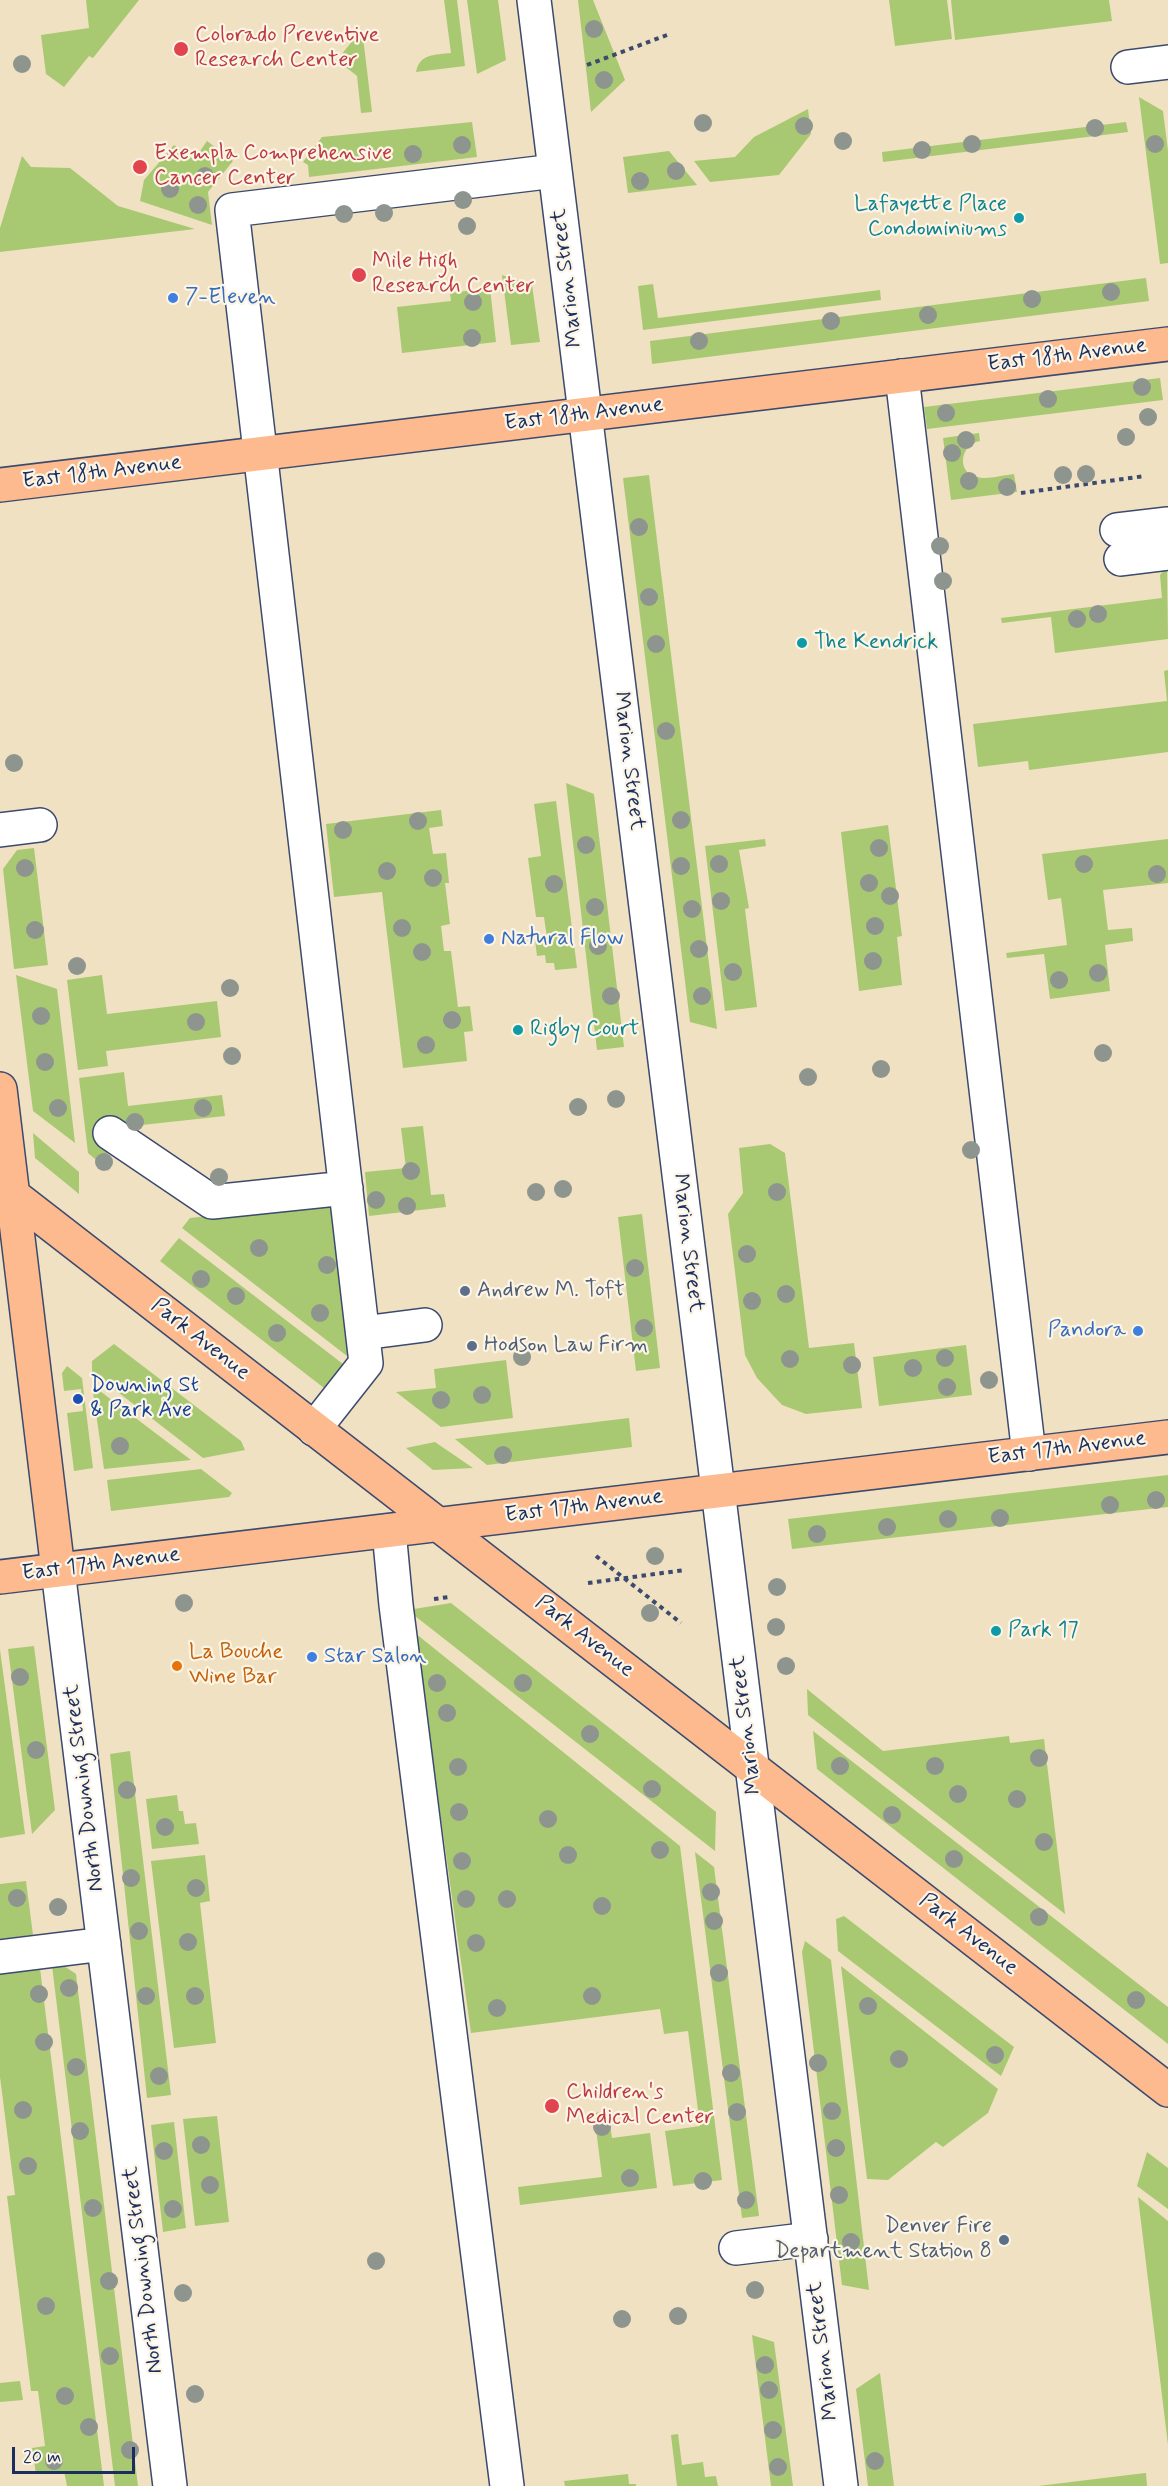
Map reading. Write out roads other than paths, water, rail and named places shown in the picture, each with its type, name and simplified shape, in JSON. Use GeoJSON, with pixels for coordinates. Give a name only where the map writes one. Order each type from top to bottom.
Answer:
{"type":"FeatureCollection","features":[{"type":"Feature","properties":{"kind":"main road","name":"East 18th Avenue"},"geometry":{"type":"LineString","coordinates":[[0,485],[1168,344]]}},
{"type":"Feature","properties":{"kind":"main road","name":"North Downing Street"},"geometry":{"type":"LineString","coordinates":[[0,1089],[7,1190],[58,1570]]}},
{"type":"Feature","properties":{"kind":"main road","name":"Park Avenue"},"geometry":{"type":"LineString","coordinates":[[7,1190],[1168,2090]]}},
{"type":"Feature","properties":{"kind":"main road","name":"East 17th Avenue"},"geometry":{"type":"LineString","coordinates":[[0,1577],[1168,1437]]}},
{"type":"Feature","properties":{"kind":"street","name":"Marion Street"},"geometry":{"type":"LineString","coordinates":[[534,0],[841,2486]]}},
{"type":"Feature","properties":{"kind":"street"},"geometry":{"type":"LineString","coordinates":[[1128,67],[1168,62]]}},
{"type":"Feature","properties":{"kind":"street"},"geometry":{"type":"LineString","coordinates":[[314,1429],[366,1363],[232,210],[555,171]]}},
{"type":"Feature","properties":{"kind":"street"},"geometry":{"type":"LineString","coordinates":[[902,376],[1029,1454]]}},
{"type":"Feature","properties":{"kind":"street"},"geometry":{"type":"LineString","coordinates":[[1168,524],[1119,544],[1168,553]]}},
{"type":"Feature","properties":{"kind":"street"},"geometry":{"type":"LineString","coordinates":[[0,830],[40,825]]}},
{"type":"Feature","properties":{"kind":"street"},"geometry":{"type":"LineString","coordinates":[[110,1134],[212,1202],[346,1188]]}},
{"type":"Feature","properties":{"kind":"street"},"geometry":{"type":"LineString","coordinates":[[363,1333],[425,1325]]}},
{"type":"Feature","properties":{"kind":"street"},"geometry":{"type":"LineString","coordinates":[[389,1531],[396,1605],[507,2486]]}},
{"type":"Feature","properties":{"kind":"street","name":"North Downing Street"},"geometry":{"type":"LineString","coordinates":[[58,1570],[170,2486]]}},
{"type":"Feature","properties":{"kind":"street"},"geometry":{"type":"LineString","coordinates":[[0,1956],[104,1944]]}},
{"type":"Feature","properties":{"kind":"street"},"geometry":{"type":"LineString","coordinates":[[736,2248],[811,2239]]}},
{"type":"Feature","properties":{"kind":"place","name":"Colorado Preventive Research Center"},"geometry":{"type":"Point","coordinates":[181,49]}},
{"type":"Feature","properties":{"kind":"place","name":"Exempla Comprehensive Cancer Center"},"geometry":{"type":"Point","coordinates":[140,167]}},
{"type":"Feature","properties":{"kind":"place","name":"Lafayette Place Condominiums"},"geometry":{"type":"Point","coordinates":[1019,218]}},
{"type":"Feature","properties":{"kind":"place","name":"Mile High Research Center"},"geometry":{"type":"Point","coordinates":[359,275]}},
{"type":"Feature","properties":{"kind":"place","name":"7-Eleven"},"geometry":{"type":"Point","coordinates":[173,298]}},
{"type":"Feature","properties":{"kind":"place","name":"The Kendrick"},"geometry":{"type":"Point","coordinates":[802,643]}},
{"type":"Feature","properties":{"kind":"place","name":"Natural Flow"},"geometry":{"type":"Point","coordinates":[489,939]}},
{"type":"Feature","properties":{"kind":"place","name":"Rigby Court"},"geometry":{"type":"Point","coordinates":[518,1030]}},
{"type":"Feature","properties":{"kind":"place","name":"Andrew M. Toft"},"geometry":{"type":"Point","coordinates":[465,1291]}},
{"type":"Feature","properties":{"kind":"place","name":"Pandora"},"geometry":{"type":"Point","coordinates":[1138,1331]}},
{"type":"Feature","properties":{"kind":"place","name":"Hodson Law Firm"},"geometry":{"type":"Point","coordinates":[472,1346]}},
{"type":"Feature","properties":{"kind":"place","name":"Downing St & Park Ave"},"geometry":{"type":"Point","coordinates":[78,1399]}},
{"type":"Feature","properties":{"kind":"place","name":"Park 17"},"geometry":{"type":"Point","coordinates":[996,1631]}},
{"type":"Feature","properties":{"kind":"place","name":"Star Salon"},"geometry":{"type":"Point","coordinates":[312,1657]}},
{"type":"Feature","properties":{"kind":"place","name":"La Bouche Wine Bar"},"geometry":{"type":"Point","coordinates":[177,1666]}},
{"type":"Feature","properties":{"kind":"place","name":"Children's Medical Center"},"geometry":{"type":"Point","coordinates":[552,2106]}},
{"type":"Feature","properties":{"kind":"place","name":"Denver Fire Department Station 8"},"geometry":{"type":"Point","coordinates":[1004,2240]}}]}
